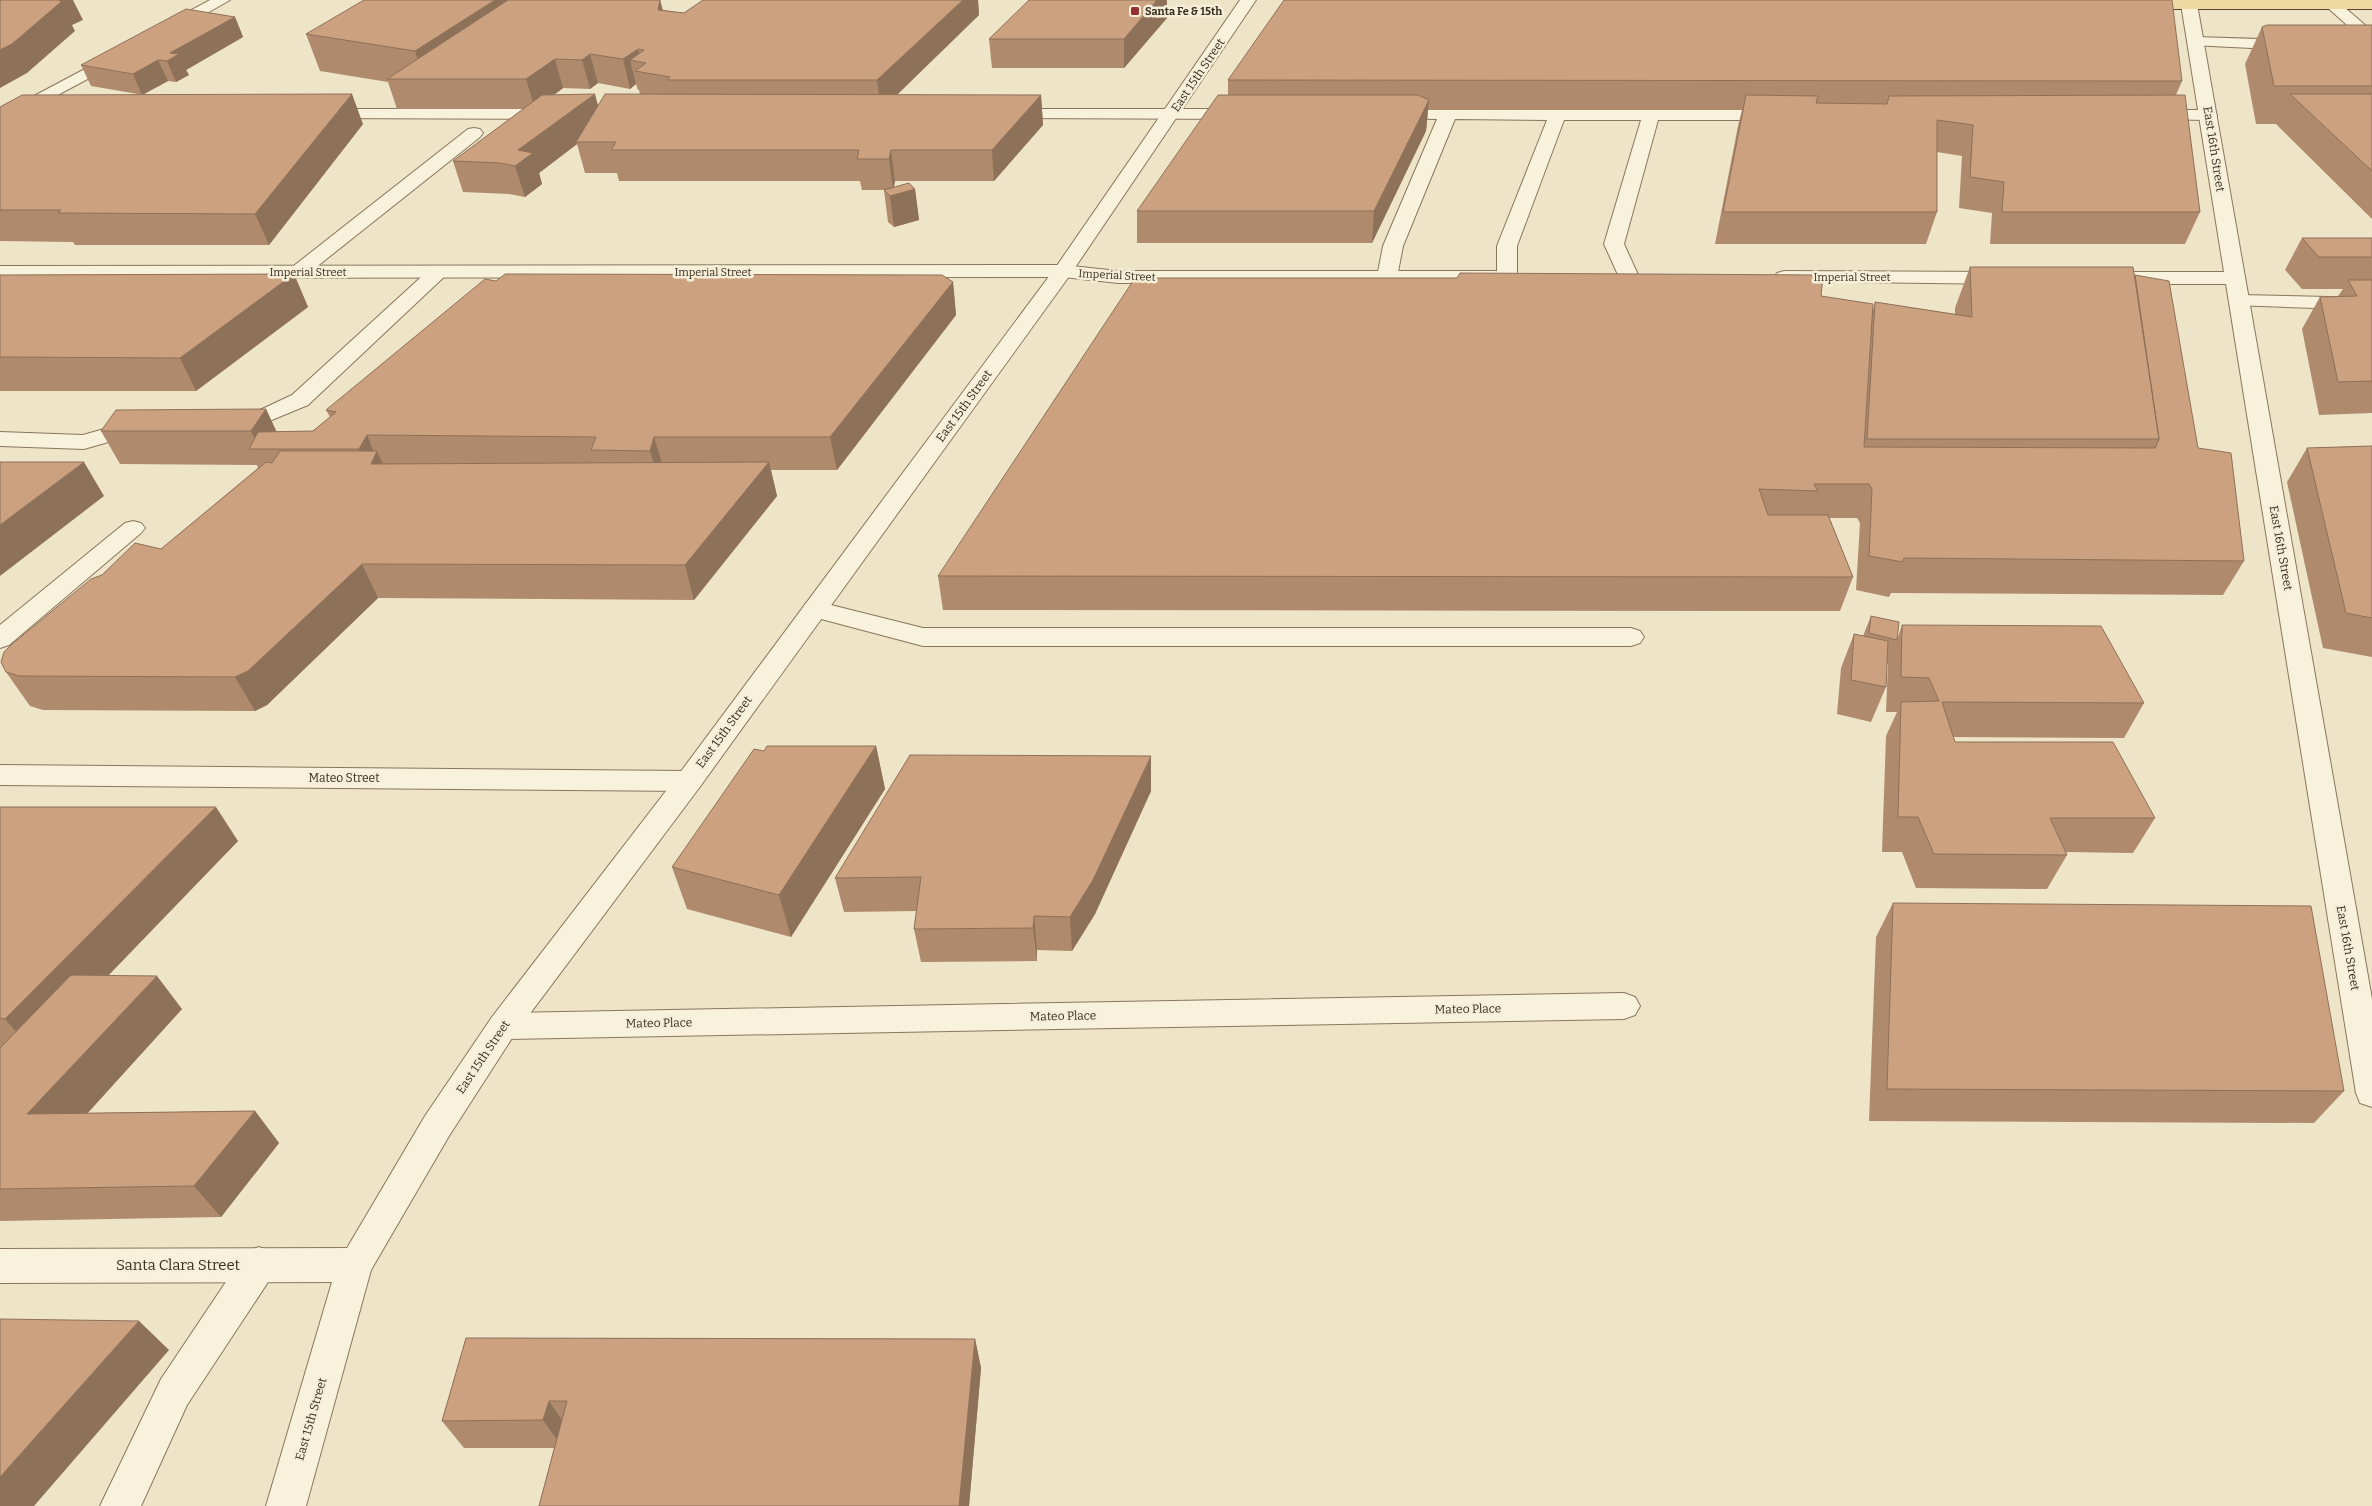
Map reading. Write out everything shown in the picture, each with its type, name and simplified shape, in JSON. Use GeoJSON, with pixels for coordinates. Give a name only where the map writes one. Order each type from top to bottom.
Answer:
{"type":"FeatureCollection","features":[{"type":"Feature","properties":{"kind":"main road"},"geometry":{"type":"LineString","coordinates":[[2122,4],[2176,2],[2329,2],[2372,4]]}},
{"type":"Feature","properties":{"kind":"street"},"geometry":{"type":"LineString","coordinates":[[157,35],[222,0]]}},
{"type":"Feature","properties":{"kind":"street","name":"East 15th Street"},"geometry":{"type":"LineString","coordinates":[[286,1506],[355,1265],[437,1126],[503,1026],[689,781],[1063,271],[1172,114],[1248,0]]}},
{"type":"Feature","properties":{"kind":"street","name":"East 16th Street"},"geometry":{"type":"LineString","coordinates":[[2176,2],[2196,42],[2372,1093]]}},
{"type":"Feature","properties":{"kind":"street"},"geometry":{"type":"LineString","coordinates":[[2329,2],[2372,39]]}},
{"type":"Feature","properties":{"kind":"street"},"geometry":{"type":"LineString","coordinates":[[2196,42],[2307,45]]}},
{"type":"Feature","properties":{"kind":"street"},"geometry":{"type":"LineString","coordinates":[[2353,46],[2372,46]]}},
{"type":"Feature","properties":{"kind":"street"},"geometry":{"type":"LineString","coordinates":[[7,117],[132,49]]}},
{"type":"Feature","properties":{"kind":"street"},"geometry":{"type":"LineString","coordinates":[[7,117],[44,114]]}},
{"type":"Feature","properties":{"kind":"street"},"geometry":{"type":"LineString","coordinates":[[302,114],[570,114]]}},
{"type":"Feature","properties":{"kind":"street"},"geometry":{"type":"LineString","coordinates":[[986,114],[1260,114]]}},
{"type":"Feature","properties":{"kind":"street"},"geometry":{"type":"LineString","coordinates":[[1378,114],[1799,115]]}},
{"type":"Feature","properties":{"kind":"street"},"geometry":{"type":"LineString","coordinates":[[1387,277],[1393,246],[1444,127],[1446,114]]}},
{"type":"Feature","properties":{"kind":"street","name":"Imperial Street"},"geometry":{"type":"LineString","coordinates":[[0,272],[1063,271],[1118,277],[1516,277],[1506,246],[1557,115]]}},
{"type":"Feature","properties":{"kind":"street"},"geometry":{"type":"LineString","coordinates":[[1649,277],[1619,277],[1614,244],[1652,115]]}},
{"type":"Feature","properties":{"kind":"street"},"geometry":{"type":"LineString","coordinates":[[2134,116],[2208,115]]}},
{"type":"Feature","properties":{"kind":"street"},"geometry":{"type":"LineString","coordinates":[[298,272],[474,133]]}},
{"type":"Feature","properties":{"kind":"street"},"geometry":{"type":"LineString","coordinates":[[208,422],[253,420],[284,409],[300,400],[438,272]]}},
{"type":"Feature","properties":{"kind":"street","name":"Imperial Street"},"geometry":{"type":"LineString","coordinates":[[1768,277],[2026,278]]}},
{"type":"Feature","properties":{"kind":"street"},"geometry":{"type":"LineString","coordinates":[[2095,278],[2237,289],[2372,304]]}},
{"type":"Feature","properties":{"kind":"street"},"geometry":{"type":"LineString","coordinates":[[0,439],[84,442],[136,427],[163,424]]}},
{"type":"Feature","properties":{"kind":"street"},"geometry":{"type":"LineString","coordinates":[[0,639],[133,528]]}},
{"type":"Feature","properties":{"kind":"street"},"geometry":{"type":"LineString","coordinates":[[815,608],[923,637],[1631,637]]}},
{"type":"Feature","properties":{"kind":"street","name":"Mateo Street"},"geometry":{"type":"LineString","coordinates":[[0,775],[689,781]]}},
{"type":"Feature","properties":{"kind":"street","name":"Mateo Place"},"geometry":{"type":"LineString","coordinates":[[503,1026],[1624,1006]]}},
{"type":"Feature","properties":{"kind":"street"},"geometry":{"type":"LineString","coordinates":[[120,1506],[174,1392],[259,1264]]}},
{"type":"Feature","properties":{"kind":"street","name":"Santa Clara Street"},"geometry":{"type":"LineString","coordinates":[[0,1266],[355,1265]]}},
{"type":"Feature","properties":{"kind":"building"},"geometry":{"type":"Polygon","coordinates":[[[0,0],[59,0],[61,2],[12,44],[0,50],[0,0]]]}},
{"type":"Feature","properties":{"kind":"building"},"geometry":{"type":"Polygon","coordinates":[[[364,0],[495,0],[415,51],[306,34],[364,0]]]}},
{"type":"Feature","properties":{"kind":"building"},"geometry":{"type":"Polygon","coordinates":[[[508,0],[660,0],[658,10],[684,13],[703,0],[963,0],[877,80],[667,80],[670,77],[635,71],[646,63],[630,60],[644,50],[638,49],[623,59],[590,54],[582,60],[555,59],[526,79],[387,79],[508,0]]]}},
{"type":"Feature","properties":{"kind":"building"},"geometry":{"type":"Polygon","coordinates":[[[1029,0],[1157,0],[1124,39],[989,39],[1029,0]]]}},
{"type":"Feature","properties":{"kind":"building"},"geometry":{"type":"Polygon","coordinates":[[[1284,0],[2172,0],[2182,81],[1228,80],[1284,0]]]}},
{"type":"Feature","properties":{"kind":"building"},"geometry":{"type":"Polygon","coordinates":[[[186,9],[235,17],[170,53],[179,54],[167,61],[158,60],[133,74],[81,65],[186,9]]]}},
{"type":"Feature","properties":{"kind":"building"},"geometry":{"type":"Polygon","coordinates":[[[2267,25],[2372,25],[2372,86],[2274,86],[2262,27],[2267,25]]]}},
{"type":"Feature","properties":{"kind":"building"},"geometry":{"type":"Polygon","coordinates":[[[352,94],[255,214],[58,213],[61,210],[0,210],[0,107],[22,95],[352,94]]]}},
{"type":"Feature","properties":{"kind":"building"},"geometry":{"type":"Polygon","coordinates":[[[595,94],[518,150],[533,153],[515,166],[500,163],[453,161],[542,95],[595,94]]]}},
{"type":"Feature","properties":{"kind":"building"},"geometry":{"type":"Polygon","coordinates":[[[605,94],[1041,95],[992,150],[891,150],[889,159],[857,159],[859,150],[611,150],[616,142],[576,142],[605,94]]]}},
{"type":"Feature","properties":{"kind":"building"},"geometry":{"type":"Polygon","coordinates":[[[2290,94],[2372,94],[2372,171],[2290,94]]]}},
{"type":"Feature","properties":{"kind":"building"},"geometry":{"type":"Polygon","coordinates":[[[1218,95],[1418,95],[1429,100],[1374,211],[1137,211],[1218,95]]]}},
{"type":"Feature","properties":{"kind":"building"},"geometry":{"type":"Polygon","coordinates":[[[1746,95],[1818,96],[1816,103],[1887,104],[1889,96],[2185,95],[2200,212],[2002,212],[2004,182],[1970,177],[1973,125],[1937,120],[1937,212],[1723,212],[1746,95]]]}},
{"type":"Feature","properties":{"kind":"building"},"geometry":{"type":"Polygon","coordinates":[[[909,183],[915,189],[890,196],[884,190],[909,183]]]}},
{"type":"Feature","properties":{"kind":"building"},"geometry":{"type":"Polygon","coordinates":[[[2302,238],[2372,238],[2372,257],[2319,257],[2302,238]]]}},
{"type":"Feature","properties":{"kind":"building"},"geometry":{"type":"Polygon","coordinates":[[[1970,267],[2133,267],[2159,439],[1867,439],[1875,302],[1972,317],[1970,267]]]}},
{"type":"Feature","properties":{"kind":"building"},"geometry":{"type":"Polygon","coordinates":[[[1460,273],[1823,275],[1821,296],[1873,304],[1864,447],[2155,448],[2159,439],[2135,275],[2169,281],[2198,448],[2231,453],[2244,561],[1904,558],[1903,562],[1869,556],[1872,489],[1869,484],[1814,484],[1818,491],[1759,489],[1768,515],[1828,515],[1853,577],[938,576],[1135,278],[1457,278],[1460,273]]]}},
{"type":"Feature","properties":{"kind":"building"},"geometry":{"type":"Polygon","coordinates":[[[294,274],[180,358],[0,357],[0,275],[294,274]]]}},
{"type":"Feature","properties":{"kind":"building"},"geometry":{"type":"Polygon","coordinates":[[[505,274],[942,275],[953,282],[830,437],[654,437],[650,451],[591,450],[596,437],[367,435],[359,449],[249,449],[258,432],[313,431],[336,412],[326,410],[485,279],[496,281],[505,274]]]}},
{"type":"Feature","properties":{"kind":"building"},"geometry":{"type":"Polygon","coordinates":[[[2348,280],[2372,280],[2372,381],[2338,382],[2320,297],[2357,296],[2348,280]]]}},
{"type":"Feature","properties":{"kind":"building"},"geometry":{"type":"Polygon","coordinates":[[[266,409],[251,431],[101,431],[116,410],[266,409]]]}},
{"type":"Feature","properties":{"kind":"building"},"geometry":{"type":"Polygon","coordinates":[[[2372,446],[2372,618],[2346,613],[2307,448],[2372,446]]]}},
{"type":"Feature","properties":{"kind":"building"},"geometry":{"type":"Polygon","coordinates":[[[280,451],[377,451],[371,464],[769,462],[685,565],[362,564],[248,671],[235,677],[19,676],[6,672],[1,662],[4,652],[11,645],[91,579],[102,575],[135,543],[161,549],[266,462],[272,463],[280,451]]]}},
{"type":"Feature","properties":{"kind":"building"},"geometry":{"type":"Polygon","coordinates":[[[0,462],[84,462],[0,525],[0,462]]]}},
{"type":"Feature","properties":{"kind":"building"},"geometry":{"type":"Polygon","coordinates":[[[1871,616],[1899,622],[1897,640],[1869,633],[1871,616]]]}},
{"type":"Feature","properties":{"kind":"building"},"geometry":{"type":"Polygon","coordinates":[[[1902,625],[2101,626],[2144,703],[1942,702],[1955,742],[2113,742],[2155,818],[2050,818],[2067,855],[1934,854],[1918,817],[1898,817],[1901,702],[1939,701],[1929,678],[1901,677],[1902,625]]]}},
{"type":"Feature","properties":{"kind":"building"},"geometry":{"type":"Polygon","coordinates":[[[1854,634],[1888,641],[1886,687],[1851,680],[1854,634]]]}},
{"type":"Feature","properties":{"kind":"building"},"geometry":{"type":"Polygon","coordinates":[[[767,746],[876,746],[779,895],[672,867],[754,749],[764,751],[767,746]]]}},
{"type":"Feature","properties":{"kind":"building"},"geometry":{"type":"Polygon","coordinates":[[[910,755],[1151,756],[1093,880],[1070,917],[1034,916],[1033,928],[914,929],[921,877],[835,878],[910,755]]]}},
{"type":"Feature","properties":{"kind":"building"},"geometry":{"type":"Polygon","coordinates":[[[0,807],[216,807],[5,1019],[0,1018],[0,807]]]}},
{"type":"Feature","properties":{"kind":"building"},"geometry":{"type":"Polygon","coordinates":[[[1893,903],[2311,906],[2344,1091],[1887,1089],[1893,903]]]}},
{"type":"Feature","properties":{"kind":"building"},"geometry":{"type":"Polygon","coordinates":[[[71,975],[157,976],[27,1114],[255,1111],[194,1186],[0,1189],[0,1048],[71,975]]]}},
{"type":"Feature","properties":{"kind":"building"},"geometry":{"type":"Polygon","coordinates":[[[0,1319],[139,1321],[0,1477],[0,1319]]]}},
{"type":"Feature","properties":{"kind":"building"},"geometry":{"type":"Polygon","coordinates":[[[466,1338],[975,1339],[959,1506],[539,1506],[567,1401],[549,1401],[543,1420],[442,1421],[466,1338]]]}},
{"type":"Feature","properties":{"kind":"place","name":"Santa Fe & 15th"},"geometry":{"type":"Point","coordinates":[1135,11]}}]}
